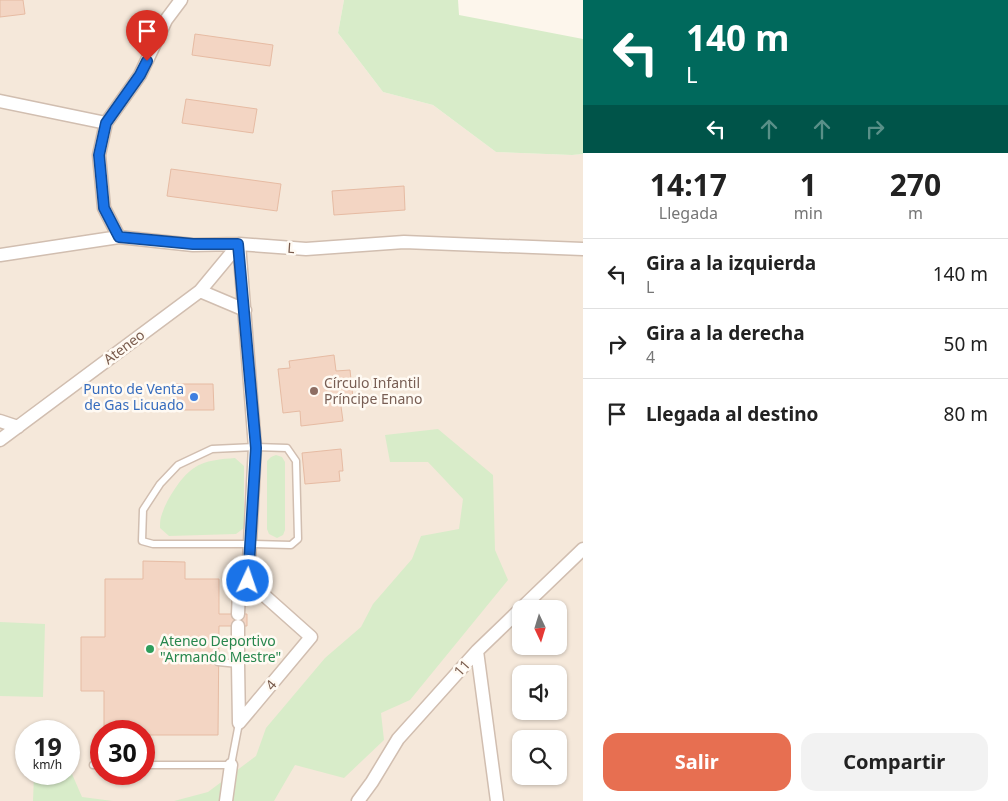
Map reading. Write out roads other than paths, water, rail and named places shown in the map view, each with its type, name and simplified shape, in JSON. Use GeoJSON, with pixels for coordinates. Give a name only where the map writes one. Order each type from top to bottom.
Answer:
{"type":"FeatureCollection","features":[{"type":"Feature","properties":{"kind":"street"},"geometry":{"type":"LineString","coordinates":[[119,237],[104,208],[99,155],[106,123],[140,75],[166,20],[181,0]]}},
{"type":"Feature","properties":{"kind":"street"},"geometry":{"type":"LineString","coordinates":[[0,101],[106,123]]}},
{"type":"Feature","properties":{"kind":"street","name":"L"},"geometry":{"type":"LineString","coordinates":[[0,255],[119,237],[193,244],[238,244],[306,249],[404,242],[583,249]]}},
{"type":"Feature","properties":{"kind":"street"},"geometry":{"type":"LineString","coordinates":[[238,244],[256,448],[248,581],[239,591],[238,664],[240,723]]}},
{"type":"Feature","properties":{"kind":"street","name":"Ateneo"},"geometry":{"type":"LineString","coordinates":[[0,440],[200,291],[238,244]]}},
{"type":"Feature","properties":{"kind":"street"},"geometry":{"type":"LineString","coordinates":[[200,291],[245,310]]}},
{"type":"Feature","properties":{"kind":"street"},"geometry":{"type":"LineString","coordinates":[[0,421],[18,427]]}},
{"type":"Feature","properties":{"kind":"street","name":"11"},"geometry":{"type":"LineString","coordinates":[[358,801],[398,739],[477,651],[583,550]]}},
{"type":"Feature","properties":{"kind":"street","name":"4"},"geometry":{"type":"LineString","coordinates":[[240,723],[311,637],[248,581]]}},
{"type":"Feature","properties":{"kind":"street"},"geometry":{"type":"LineString","coordinates":[[477,651],[498,801]]}},
{"type":"Feature","properties":{"kind":"street"},"geometry":{"type":"LineString","coordinates":[[226,801],[231,765]]}},
{"type":"Feature","properties":{"kind":"lane"},"geometry":{"type":"LineString","coordinates":[[256,448],[287,448],[296,461],[298,540],[291,546],[153,544],[142,541],[143,510],[160,484],[178,465],[212,450],[256,448]]}},
{"type":"Feature","properties":{"kind":"lane"},"geometry":{"type":"LineString","coordinates":[[218,662],[238,664]]}},
{"type":"Feature","properties":{"kind":"lane"},"geometry":{"type":"LineString","coordinates":[[155,765],[231,765],[240,723]]}},
{"type":"Feature","properties":{"kind":"place","name":"Círculo Infantil Príncipe Enano"},"geometry":{"type":"Point","coordinates":[314,391]}},
{"type":"Feature","properties":{"kind":"place","name":"Punto de Venta de Gas Licuado"},"geometry":{"type":"Point","coordinates":[194,397]}},
{"type":"Feature","properties":{"kind":"place","name":"Ateneo Deportivo \"Armando Mestre\""},"geometry":{"type":"Point","coordinates":[150,649]}}]}
